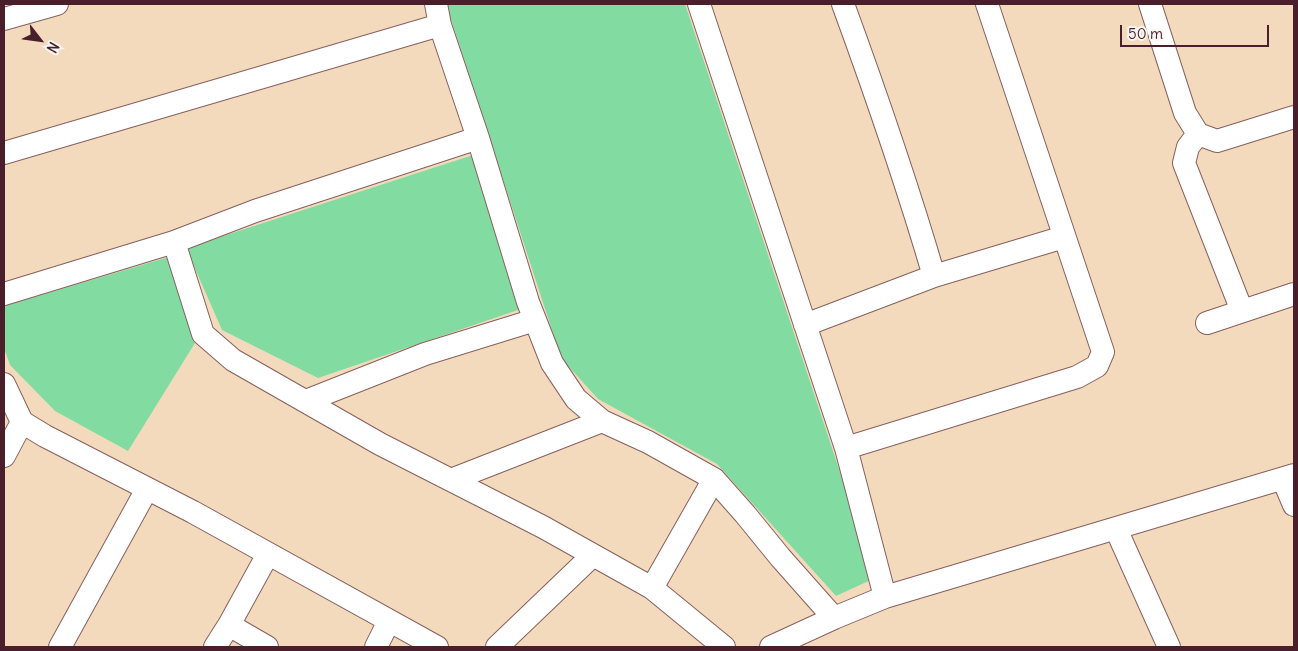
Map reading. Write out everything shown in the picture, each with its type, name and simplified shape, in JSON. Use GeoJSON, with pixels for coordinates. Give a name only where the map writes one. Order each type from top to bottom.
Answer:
{"type":"FeatureCollection","features":[{"type":"Feature","properties":{"kind":"street"},"geometry":{"type":"LineString","coordinates":[[4,19],[57,4]]}},
{"type":"Feature","properties":{"kind":"street"},"geometry":{"type":"LineString","coordinates":[[700,4],[846,448],[885,597]]}},
{"type":"Feature","properties":{"kind":"street"},"geometry":{"type":"LineString","coordinates":[[843,4],[882,112],[934,276]]}},
{"type":"Feature","properties":{"kind":"street"},"geometry":{"type":"LineString","coordinates":[[846,448],[1077,377],[1098,366],[1103,352],[987,4]]}},
{"type":"Feature","properties":{"kind":"street"},"geometry":{"type":"LineString","coordinates":[[1150,4],[1185,113],[1198,134],[1217,141],[1294,117]]}},
{"type":"Feature","properties":{"kind":"street"},"geometry":{"type":"LineString","coordinates":[[4,153],[438,14],[535,320],[552,363],[576,399],[602,421],[648,442],[714,479],[834,618]]}},
{"type":"Feature","properties":{"kind":"street"},"geometry":{"type":"LineString","coordinates":[[1198,134],[1188,147],[1184,163],[1242,312]]}},
{"type":"Feature","properties":{"kind":"street"},"geometry":{"type":"LineString","coordinates":[[4,294],[174,242],[255,211],[478,138]]}},
{"type":"Feature","properties":{"kind":"street"},"geometry":{"type":"LineString","coordinates":[[805,324],[934,276],[1064,237]]}},
{"type":"Feature","properties":{"kind":"street"},"geometry":{"type":"LineString","coordinates":[[174,242],[203,334],[233,360],[380,444],[542,527],[652,588],[724,647]]}},
{"type":"Feature","properties":{"kind":"street"},"geometry":{"type":"LineString","coordinates":[[1207,323],[1294,294]]}},
{"type":"Feature","properties":{"kind":"street"},"geometry":{"type":"LineString","coordinates":[[306,401],[425,354],[535,320]]}},
{"type":"Feature","properties":{"kind":"street"},"geometry":{"type":"LineString","coordinates":[[4,384],[22,422],[45,436],[193,512],[437,647]]}},
{"type":"Feature","properties":{"kind":"street"},"geometry":{"type":"LineString","coordinates":[[452,480],[602,421]]}},
{"type":"Feature","properties":{"kind":"street"},"geometry":{"type":"LineString","coordinates":[[4,456],[22,422]]}},
{"type":"Feature","properties":{"kind":"street"},"geometry":{"type":"LineString","coordinates":[[771,647],[885,597],[1288,477],[1294,505]]}},
{"type":"Feature","properties":{"kind":"street"},"geometry":{"type":"LineString","coordinates":[[652,588],[714,479]]}},
{"type":"Feature","properties":{"kind":"street"},"geometry":{"type":"LineString","coordinates":[[60,647],[147,489]]}},
{"type":"Feature","properties":{"kind":"street"},"geometry":{"type":"LineString","coordinates":[[1116,529],[1169,647]]}},
{"type":"Feature","properties":{"kind":"street"},"geometry":{"type":"LineString","coordinates":[[215,647],[230,625],[268,554]]}},
{"type":"Feature","properties":{"kind":"street"},"geometry":{"type":"LineString","coordinates":[[497,647],[592,556]]}},
{"type":"Feature","properties":{"kind":"street"},"geometry":{"type":"LineString","coordinates":[[376,647],[389,621]]}},
{"type":"Feature","properties":{"kind":"street"},"geometry":{"type":"LineString","coordinates":[[230,625],[268,647]]}},
{"type":"Feature","properties":{"kind":"green space"},"geometry":{"type":"Polygon","coordinates":[[[446,4],[685,4],[875,578],[836,596],[717,464],[598,399],[561,358],[446,4]]]}},
{"type":"Feature","properties":{"kind":"green space"},"geometry":{"type":"Polygon","coordinates":[[[473,155],[521,309],[318,378],[222,330],[186,248],[473,155]]]}},
{"type":"Feature","properties":{"kind":"green space"},"geometry":{"type":"Polygon","coordinates":[[[179,254],[195,343],[128,451],[55,411],[10,365],[4,348],[4,306],[179,254]]]}}]}
